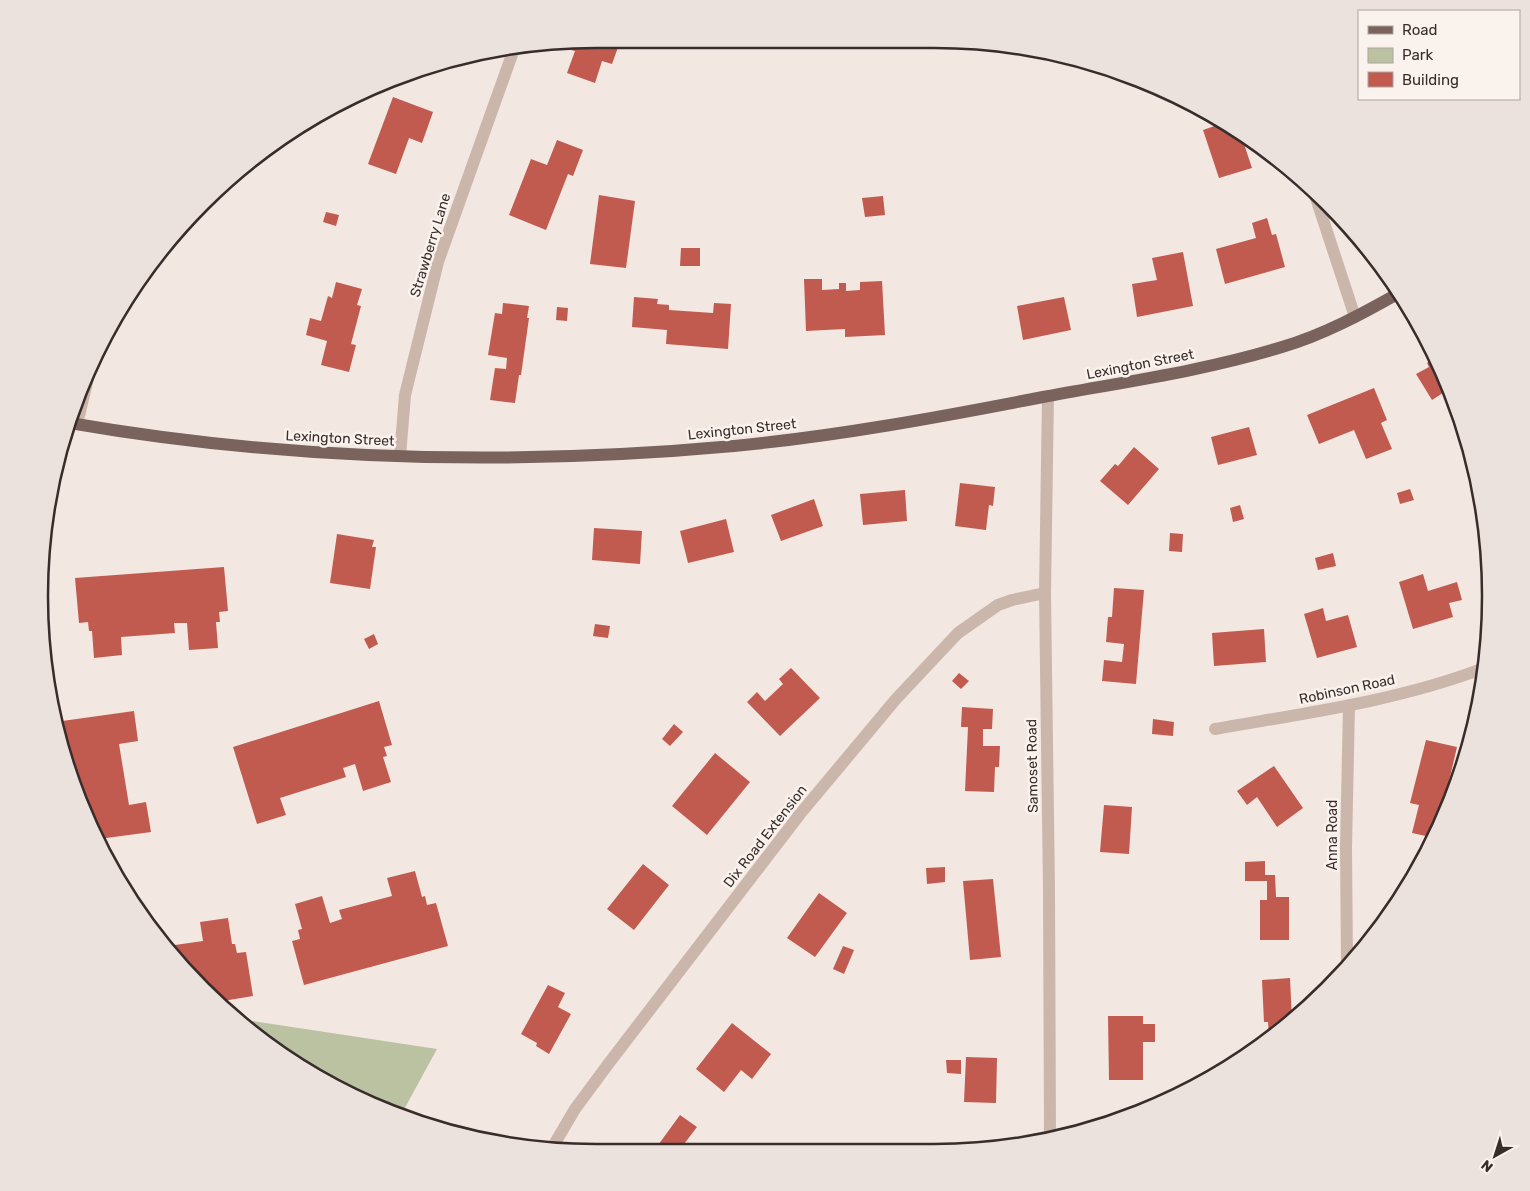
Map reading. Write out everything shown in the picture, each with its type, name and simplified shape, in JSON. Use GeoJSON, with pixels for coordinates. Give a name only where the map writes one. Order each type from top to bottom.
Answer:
{"type":"FeatureCollection","features":[{"type":"Feature","properties":{"kind":"main road","name":"Lexington Street"},"geometry":{"type":"LineString","coordinates":[[76,423],[201,442],[268,449],[474,459],[573,456],[736,445],[927,420],[1152,378],[1221,363],[1284,346],[1355,317],[1393,296]]}},
{"type":"Feature","properties":{"kind":"street","name":"Strawberry Lane"},"geometry":{"type":"LineString","coordinates":[[400,456],[405,395],[438,262],[513,54]]}},
{"type":"Feature","properties":{"kind":"street"},"geometry":{"type":"LineString","coordinates":[[1318,204],[1355,317]]}},
{"type":"Feature","properties":{"kind":"street","name":"Samoset Road"},"geometry":{"type":"LineString","coordinates":[[1048,396],[1045,593],[1050,910],[1050,1131]]}},
{"type":"Feature","properties":{"kind":"street","name":"Dix Road Extension"},"geometry":{"type":"LineString","coordinates":[[556,1142],[575,1109],[609,1063],[800,814],[896,699],[958,633],[986,613],[1012,600],[1045,593]]}},
{"type":"Feature","properties":{"kind":"street","name":"Robinson Road"},"geometry":{"type":"LineString","coordinates":[[1215,729],[1349,705],[1452,680],[1477,670]]}},
{"type":"Feature","properties":{"kind":"street","name":"Anna Road"},"geometry":{"type":"LineString","coordinates":[[1347,957],[1346,848],[1349,705]]}},
{"type":"Feature","properties":{"kind":"green space"},"geometry":{"type":"Polygon","coordinates":[[[251,1022],[437,1049],[404,1109],[353,1087],[321,1070],[291,1051],[251,1022]]]}},
{"type":"Feature","properties":{"kind":"building"},"geometry":{"type":"Polygon","coordinates":[[[618,48],[612,64],[602,61],[595,83],[567,73],[575,51],[571,50],[618,48]]]}},
{"type":"Feature","properties":{"kind":"building"},"geometry":{"type":"Polygon","coordinates":[[[393,97],[433,112],[422,143],[409,138],[396,174],[368,164],[393,97]]]}},
{"type":"Feature","properties":{"kind":"building"},"geometry":{"type":"Polygon","coordinates":[[[1216,125],[1244,144],[1252,168],[1219,178],[1203,130],[1216,125]]]}},
{"type":"Feature","properties":{"kind":"building"},"geometry":{"type":"Polygon","coordinates":[[[557,140],[583,150],[573,176],[568,174],[546,230],[509,215],[531,159],[547,165],[557,140]]]}},
{"type":"Feature","properties":{"kind":"building"},"geometry":{"type":"Polygon","coordinates":[[[599,195],[635,201],[626,268],[590,264],[599,195]]]}},
{"type":"Feature","properties":{"kind":"building"},"geometry":{"type":"Polygon","coordinates":[[[883,196],[885,215],[865,217],[862,198],[883,196]]]}},
{"type":"Feature","properties":{"kind":"building"},"geometry":{"type":"Polygon","coordinates":[[[326,212],[339,215],[336,226],[323,222],[326,212]]]}},
{"type":"Feature","properties":{"kind":"building"},"geometry":{"type":"Polygon","coordinates":[[[1267,218],[1272,235],[1276,234],[1285,267],[1225,284],[1216,249],[1256,238],[1252,223],[1267,218]]]}},
{"type":"Feature","properties":{"kind":"building"},"geometry":{"type":"Polygon","coordinates":[[[681,248],[700,248],[700,266],[680,266],[681,248]]]}},
{"type":"Feature","properties":{"kind":"building"},"geometry":{"type":"Polygon","coordinates":[[[1183,252],[1193,306],[1137,317],[1132,284],[1157,280],[1152,258],[1183,252]]]}},
{"type":"Feature","properties":{"kind":"building"},"geometry":{"type":"Polygon","coordinates":[[[804,279],[822,279],[822,290],[839,289],[839,283],[846,283],[846,291],[860,290],[860,282],[882,281],[885,335],[845,337],[845,329],[806,331],[804,279]]]}},
{"type":"Feature","properties":{"kind":"building"},"geometry":{"type":"Polygon","coordinates":[[[336,282],[362,289],[357,305],[361,306],[351,344],[356,345],[349,372],[321,365],[327,341],[306,335],[310,318],[321,321],[328,296],[332,298],[336,282]]]}},
{"type":"Feature","properties":{"kind":"building"},"geometry":{"type":"Polygon","coordinates":[[[634,297],[658,299],[657,304],[669,305],[669,310],[713,313],[714,303],[731,304],[728,349],[666,344],[667,330],[632,327],[634,297]]]}},
{"type":"Feature","properties":{"kind":"building"},"geometry":{"type":"Polygon","coordinates":[[[1064,297],[1071,330],[1023,340],[1017,306],[1064,297]]]}},
{"type":"Feature","properties":{"kind":"building"},"geometry":{"type":"Polygon","coordinates":[[[503,303],[529,306],[521,375],[519,375],[515,403],[490,400],[495,368],[506,369],[507,358],[488,355],[495,313],[502,314],[503,303]]]}},
{"type":"Feature","properties":{"kind":"building"},"geometry":{"type":"Polygon","coordinates":[[[557,307],[568,308],[567,321],[556,320],[557,307]]]}},
{"type":"Feature","properties":{"kind":"building"},"geometry":{"type":"Polygon","coordinates":[[[1430,361],[1443,393],[1432,400],[1416,374],[1429,367],[1427,363],[1430,361]]]}},
{"type":"Feature","properties":{"kind":"building"},"geometry":{"type":"Polygon","coordinates":[[[1374,388],[1387,420],[1381,423],[1392,449],[1366,459],[1354,430],[1319,444],[1307,415],[1374,388]]]}},
{"type":"Feature","properties":{"kind":"building"},"geometry":{"type":"Polygon","coordinates":[[[1249,427],[1257,455],[1218,465],[1211,437],[1249,427]]]}},
{"type":"Feature","properties":{"kind":"building"},"geometry":{"type":"Polygon","coordinates":[[[1134,447],[1159,469],[1128,505],[1100,481],[1115,464],[1118,466],[1134,447]]]}},
{"type":"Feature","properties":{"kind":"building"},"geometry":{"type":"Polygon","coordinates":[[[960,483],[995,487],[993,506],[989,505],[986,530],[955,526],[960,483]]]}},
{"type":"Feature","properties":{"kind":"building"},"geometry":{"type":"Polygon","coordinates":[[[1410,489],[1414,500],[1400,504],[1397,493],[1410,489]]]}},
{"type":"Feature","properties":{"kind":"building"},"geometry":{"type":"Polygon","coordinates":[[[905,490],[907,521],[863,525],[860,494],[905,490]]]}},
{"type":"Feature","properties":{"kind":"building"},"geometry":{"type":"Polygon","coordinates":[[[814,499],[823,526],[781,541],[771,515],[814,499]]]}},
{"type":"Feature","properties":{"kind":"building"},"geometry":{"type":"Polygon","coordinates":[[[1240,505],[1244,519],[1233,522],[1230,508],[1240,505]]]}},
{"type":"Feature","properties":{"kind":"building"},"geometry":{"type":"Polygon","coordinates":[[[726,519],[734,552],[688,563],[680,531],[726,519]]]}},
{"type":"Feature","properties":{"kind":"building"},"geometry":{"type":"Polygon","coordinates":[[[594,528],[642,531],[640,564],[592,560],[594,528]]]}},
{"type":"Feature","properties":{"kind":"building"},"geometry":{"type":"Polygon","coordinates":[[[1170,533],[1183,534],[1182,552],[1169,551],[1170,533]]]}},
{"type":"Feature","properties":{"kind":"building"},"geometry":{"type":"Polygon","coordinates":[[[337,534],[374,540],[372,547],[376,547],[370,589],[330,583],[337,534]]]}},
{"type":"Feature","properties":{"kind":"building"},"geometry":{"type":"Polygon","coordinates":[[[1333,553],[1336,566],[1318,570],[1315,558],[1333,553]]]}},
{"type":"Feature","properties":{"kind":"building"},"geometry":{"type":"Polygon","coordinates":[[[224,567],[228,611],[219,612],[220,622],[216,622],[218,648],[189,650],[187,623],[174,623],[175,633],[121,637],[122,655],[94,658],[92,631],[89,631],[88,622],[79,623],[75,578],[224,567]]]}},
{"type":"Feature","properties":{"kind":"building"},"geometry":{"type":"Polygon","coordinates":[[[1423,574],[1428,591],[1457,582],[1462,600],[1449,603],[1453,617],[1413,629],[1399,582],[1423,574]]]}},
{"type":"Feature","properties":{"kind":"building"},"geometry":{"type":"Polygon","coordinates":[[[1114,588],[1144,590],[1136,684],[1102,681],[1104,660],[1122,662],[1124,644],[1106,642],[1108,617],[1112,617],[1114,588]]]}},
{"type":"Feature","properties":{"kind":"building"},"geometry":{"type":"Polygon","coordinates":[[[1323,608],[1326,621],[1348,615],[1357,647],[1317,658],[1304,614],[1323,608]]]}},
{"type":"Feature","properties":{"kind":"building"},"geometry":{"type":"Polygon","coordinates":[[[595,624],[610,626],[608,638],[593,636],[595,624]]]}},
{"type":"Feature","properties":{"kind":"building"},"geometry":{"type":"Polygon","coordinates":[[[1264,629],[1266,662],[1214,666],[1212,633],[1264,629]]]}},
{"type":"Feature","properties":{"kind":"building"},"geometry":{"type":"Polygon","coordinates":[[[374,634],[378,644],[369,649],[364,639],[374,634]]]}},
{"type":"Feature","properties":{"kind":"building"},"geometry":{"type":"Polygon","coordinates":[[[791,668],[820,698],[780,736],[747,702],[757,692],[765,701],[783,684],[779,679],[791,668]]]}},
{"type":"Feature","properties":{"kind":"building"},"geometry":{"type":"Polygon","coordinates":[[[959,673],[969,681],[961,689],[952,681],[959,673]]]}},
{"type":"Feature","properties":{"kind":"building"},"geometry":{"type":"Polygon","coordinates":[[[379,701],[392,745],[384,747],[387,756],[383,757],[391,782],[363,791],[355,764],[343,768],[346,777],[280,798],[286,815],[257,824],[233,747],[379,701]]]}},
{"type":"Feature","properties":{"kind":"building"},"geometry":{"type":"Polygon","coordinates":[[[962,707],[993,709],[992,729],[983,729],[983,746],[1000,746],[999,767],[995,767],[994,792],[965,791],[968,727],[961,727],[962,707]]]}},
{"type":"Feature","properties":{"kind":"building"},"geometry":{"type":"Polygon","coordinates":[[[134,711],[138,741],[119,744],[129,805],[146,802],[151,832],[104,838],[77,772],[62,721],[134,711]]]}},
{"type":"Feature","properties":{"kind":"building"},"geometry":{"type":"Polygon","coordinates":[[[1153,719],[1174,722],[1173,736],[1152,734],[1153,719]]]}},
{"type":"Feature","properties":{"kind":"building"},"geometry":{"type":"Polygon","coordinates":[[[674,724],[683,732],[670,746],[662,739],[674,724]]]}},
{"type":"Feature","properties":{"kind":"building"},"geometry":{"type":"Polygon","coordinates":[[[1426,740],[1457,747],[1450,781],[1427,836],[1412,833],[1419,805],[1410,803],[1426,740]]]}},
{"type":"Feature","properties":{"kind":"building"},"geometry":{"type":"Polygon","coordinates":[[[715,753],[750,782],[707,835],[672,806],[715,753]]]}},
{"type":"Feature","properties":{"kind":"building"},"geometry":{"type":"Polygon","coordinates":[[[1274,766],[1303,808],[1277,827],[1257,797],[1247,805],[1237,791],[1274,766]]]}},
{"type":"Feature","properties":{"kind":"building"},"geometry":{"type":"Polygon","coordinates":[[[1104,805],[1132,807],[1129,854],[1100,852],[1104,805]]]}},
{"type":"Feature","properties":{"kind":"building"},"geometry":{"type":"Polygon","coordinates":[[[1265,861],[1265,875],[1275,875],[1276,897],[1289,897],[1289,940],[1260,940],[1260,900],[1267,900],[1267,881],[1245,881],[1245,862],[1265,861]]]}},
{"type":"Feature","properties":{"kind":"building"},"geometry":{"type":"Polygon","coordinates":[[[643,864],[669,885],[634,930],[607,909],[643,864]]]}},
{"type":"Feature","properties":{"kind":"building"},"geometry":{"type":"Polygon","coordinates":[[[945,867],[945,882],[927,884],[926,868],[945,867]]]}},
{"type":"Feature","properties":{"kind":"building"},"geometry":{"type":"Polygon","coordinates":[[[415,871],[422,897],[425,896],[427,905],[436,903],[448,946],[304,985],[292,941],[300,939],[298,930],[302,929],[295,904],[322,896],[330,923],[342,919],[339,910],[392,896],[387,878],[415,871]]]}},
{"type":"Feature","properties":{"kind":"building"},"geometry":{"type":"Polygon","coordinates":[[[993,879],[1001,957],[970,960],[963,881],[993,879]]]}},
{"type":"Feature","properties":{"kind":"building"},"geometry":{"type":"Polygon","coordinates":[[[819,893],[847,913],[815,957],[787,938],[819,893]]]}},
{"type":"Feature","properties":{"kind":"building"},"geometry":{"type":"Polygon","coordinates":[[[228,918],[232,944],[235,944],[237,953],[246,952],[253,996],[226,1000],[174,945],[203,941],[200,922],[228,918]]]}},
{"type":"Feature","properties":{"kind":"building"},"geometry":{"type":"Polygon","coordinates":[[[843,946],[854,950],[844,974],[833,969],[843,946]]]}},
{"type":"Feature","properties":{"kind":"building"},"geometry":{"type":"Polygon","coordinates":[[[1290,978],[1292,1011],[1269,1030],[1268,1022],[1264,1022],[1262,980],[1290,978]]]}},
{"type":"Feature","properties":{"kind":"building"},"geometry":{"type":"Polygon","coordinates":[[[548,985],[565,993],[558,1007],[571,1014],[549,1054],[536,1046],[537,1043],[521,1034],[548,985]]]}},
{"type":"Feature","properties":{"kind":"building"},"geometry":{"type":"Polygon","coordinates":[[[1108,1016],[1143,1016],[1143,1024],[1155,1024],[1155,1042],[1143,1042],[1143,1080],[1109,1080],[1108,1016]]]}},
{"type":"Feature","properties":{"kind":"building"},"geometry":{"type":"Polygon","coordinates":[[[732,1023],[771,1054],[752,1079],[741,1070],[724,1092],[696,1069],[732,1023]]]}},
{"type":"Feature","properties":{"kind":"building"},"geometry":{"type":"Polygon","coordinates":[[[966,1057],[997,1058],[996,1103],[964,1102],[966,1057]]]}},
{"type":"Feature","properties":{"kind":"building"},"geometry":{"type":"Polygon","coordinates":[[[946,1060],[961,1060],[961,1074],[947,1073],[946,1060]]]}},
{"type":"Feature","properties":{"kind":"building"},"geometry":{"type":"Polygon","coordinates":[[[680,1115],[697,1127],[684,1144],[659,1144],[680,1115]]]}}]}
